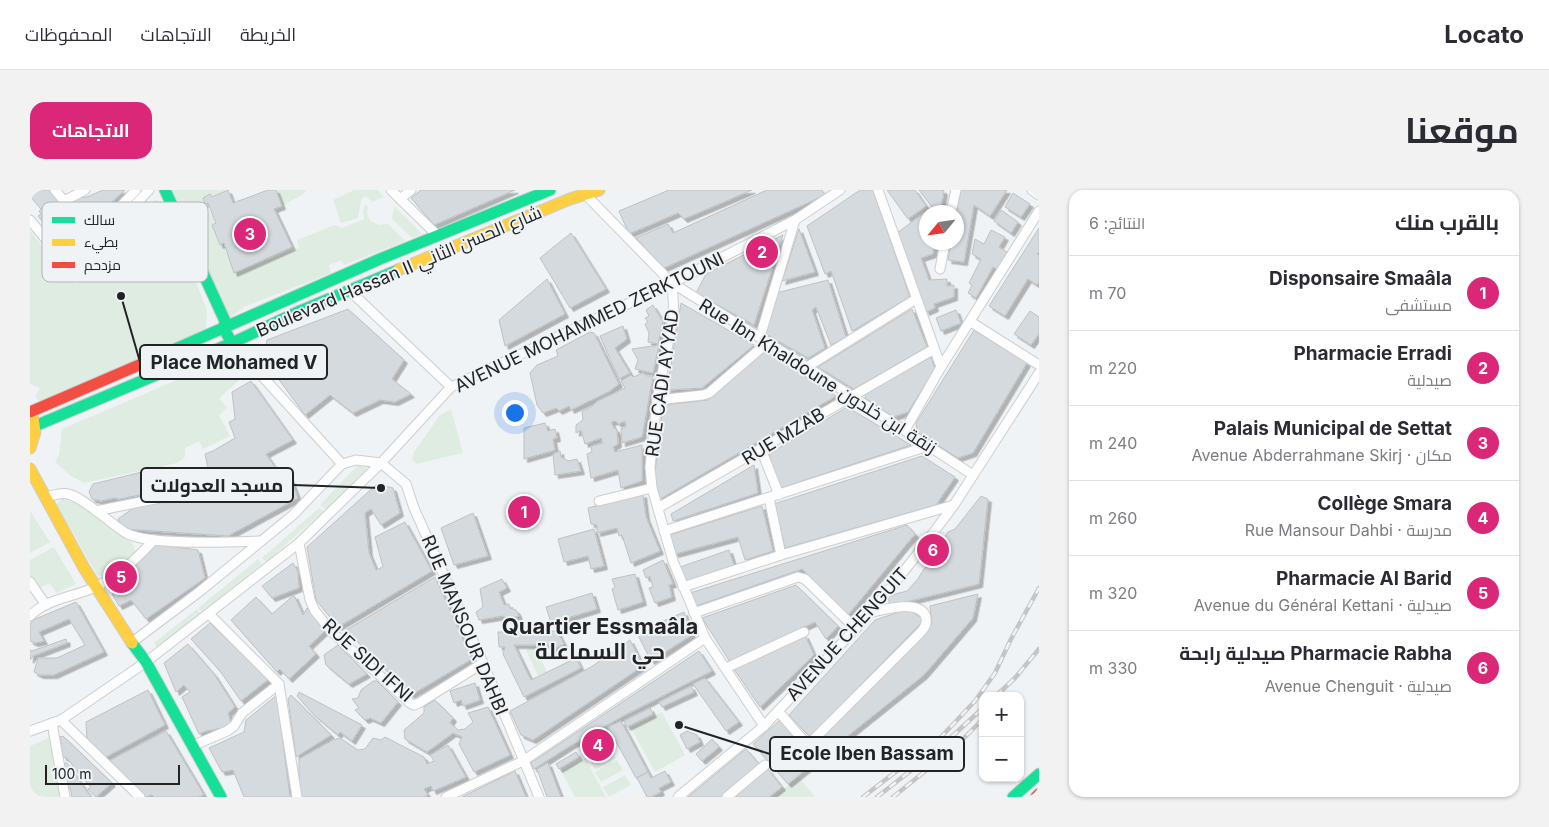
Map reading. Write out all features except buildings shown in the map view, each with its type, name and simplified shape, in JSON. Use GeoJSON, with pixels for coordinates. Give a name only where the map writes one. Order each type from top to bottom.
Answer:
{"type":"FeatureCollection","features":[{"type":"Feature","properties":{"kind":"main road"},"geometry":{"type":"LineString","coordinates":[[165,190],[171,202]]}},
{"type":"Feature","properties":{"kind":"main road","name":"Boulevard Hassan II شارع الحسن الثاني"},"geometry":{"type":"LineString","coordinates":[[30,412],[359,268],[550,190]]}},
{"type":"Feature","properties":{"kind":"main road","name":"Boulevard Hassan II شارع الحسن الثاني"},"geometry":{"type":"LineString","coordinates":[[35,426],[235,342],[349,290],[584,192],[599,190]]}},
{"type":"Feature","properties":{"kind":"main road"},"geometry":{"type":"LineString","coordinates":[[207,282],[235,342]]}},
{"type":"Feature","properties":{"kind":"main road"},"geometry":{"type":"LineString","coordinates":[[30,412],[35,426],[30,448]]}},
{"type":"Feature","properties":{"kind":"main road"},"geometry":{"type":"LineString","coordinates":[[30,469],[95,587],[131,643],[146,662],[221,797]]}},
{"type":"Feature","properties":{"kind":"main road"},"geometry":{"type":"LineString","coordinates":[[1014,797],[1039,774]]}},
{"type":"Feature","properties":{"kind":"main road"},"geometry":{"type":"LineString","coordinates":[[1036,797],[1039,794]]}},
{"type":"Feature","properties":{"kind":"street"},"geometry":{"type":"LineString","coordinates":[[55,190],[64,201],[85,190]]}},
{"type":"Feature","properties":{"kind":"street"},"geometry":{"type":"LineString","coordinates":[[124,202],[136,190]]}},
{"type":"Feature","properties":{"kind":"street"},"geometry":{"type":"LineString","coordinates":[[138,202],[149,190]]}},
{"type":"Feature","properties":{"kind":"street"},"geometry":{"type":"LineString","coordinates":[[391,190],[438,236]]}},
{"type":"Feature","properties":{"kind":"street"},"geometry":{"type":"LineString","coordinates":[[400,199],[411,190]]}},
{"type":"Feature","properties":{"kind":"street","name":"AVENUE MOHAMMED ZERKTOUNI"},"geometry":{"type":"LineString","coordinates":[[299,543],[381,462],[451,387],[672,284],[795,220],[840,190]]}},
{"type":"Feature","properties":{"kind":"street"},"geometry":{"type":"LineString","coordinates":[[878,190],[941,367]]}},
{"type":"Feature","properties":{"kind":"street"},"geometry":{"type":"LineString","coordinates":[[953,205],[956,190]]}},
{"type":"Feature","properties":{"kind":"street"},"geometry":{"type":"LineString","coordinates":[[1032,190],[1039,195]]}},
{"type":"Feature","properties":{"kind":"street","name":"Rue Ibn Khaldoune زنقة ابن خلدون"},"geometry":{"type":"LineString","coordinates":[[584,192],[672,284],[807,367],[973,475]]}},
{"type":"Feature","properties":{"kind":"street"},"geometry":{"type":"LineString","coordinates":[[905,430],[941,367],[1039,211]]}},
{"type":"Feature","properties":{"kind":"street"},"geometry":{"type":"LineString","coordinates":[[30,220],[42,235]]}},
{"type":"Feature","properties":{"kind":"street"},"geometry":{"type":"LineString","coordinates":[[657,400],[703,396],[764,340],[795,220]]}},
{"type":"Feature","properties":{"kind":"street"},"geometry":{"type":"LineString","coordinates":[[940,269],[944,250]]}},
{"type":"Feature","properties":{"kind":"street","name":"RUE CADI AYYAD"},"geometry":{"type":"LineString","coordinates":[[672,284],[674,313],[657,400],[650,467],[652,488],[683,587],[705,638],[764,726]]}},
{"type":"Feature","properties":{"kind":"street"},"geometry":{"type":"LineString","coordinates":[[349,290],[451,387]]}},
{"type":"Feature","properties":{"kind":"street"},"geometry":{"type":"LineString","coordinates":[[807,367],[916,299]]}},
{"type":"Feature","properties":{"kind":"street"},"geometry":{"type":"LineString","coordinates":[[971,322],[1039,365]]}},
{"type":"Feature","properties":{"kind":"street"},"geometry":{"type":"LineString","coordinates":[[235,342],[245,356],[342,464]]}},
{"type":"Feature","properties":{"kind":"street","name":"RUE MZAB"},"geometry":{"type":"LineString","coordinates":[[658,508],[851,395],[934,349]]}},
{"type":"Feature","properties":{"kind":"street","name":"AVENUE CHENGUIT"},"geometry":{"type":"LineString","coordinates":[[678,797],[764,726],[871,612],[954,505],[1039,373]]}},
{"type":"Feature","properties":{"kind":"street"},"geometry":{"type":"LineString","coordinates":[[664,531],[928,446]]}},
{"type":"Feature","properties":{"kind":"street"},"geometry":{"type":"LineString","coordinates":[[761,449],[774,497],[782,555]]}},
{"type":"Feature","properties":{"kind":"street"},"geometry":{"type":"LineString","coordinates":[[131,643],[200,592],[293,515],[342,464],[356,460],[381,462]]}},
{"type":"Feature","properties":{"kind":"street","name":"RUE MANSOUR DAHBI"},"geometry":{"type":"LineString","coordinates":[[381,462],[406,484],[414,508],[483,663],[539,797]]}},
{"type":"Feature","properties":{"kind":"street"},"geometry":{"type":"LineString","coordinates":[[96,511],[219,486]]}},
{"type":"Feature","properties":{"kind":"street"},"geometry":{"type":"LineString","coordinates":[[599,501],[652,488]]}},
{"type":"Feature","properties":{"kind":"street"},"geometry":{"type":"LineString","coordinates":[[45,497],[66,493],[72,495],[133,536],[154,540],[260,541]]}},
{"type":"Feature","properties":{"kind":"street"},"geometry":{"type":"LineString","coordinates":[[683,587],[782,555],[954,505]]}},
{"type":"Feature","properties":{"kind":"street"},"geometry":{"type":"LineString","coordinates":[[30,616],[46,605],[95,587],[112,577],[136,558],[154,540]]}},
{"type":"Feature","properties":{"kind":"street"},"geometry":{"type":"LineString","coordinates":[[30,731],[57,721],[146,662],[299,543]]}},
{"type":"Feature","properties":{"kind":"street","name":"RUE SIDI IFNI"},"geometry":{"type":"LineString","coordinates":[[299,543],[310,600],[316,611],[332,632],[414,705],[483,663]]}},
{"type":"Feature","properties":{"kind":"street"},"geometry":{"type":"LineString","coordinates":[[694,614],[798,577],[805,579],[856,629]]}},
{"type":"Feature","properties":{"kind":"street"},"geometry":{"type":"LineString","coordinates":[[30,582],[46,605]]}},
{"type":"Feature","properties":{"kind":"street"},"geometry":{"type":"LineString","coordinates":[[778,711],[804,741],[811,742],[915,638],[925,625],[925,616],[918,607],[913,606],[871,612]]}},
{"type":"Feature","properties":{"kind":"street"},"geometry":{"type":"LineString","coordinates":[[209,614],[279,684],[297,797]]}},
{"type":"Feature","properties":{"kind":"street"},"geometry":{"type":"LineString","coordinates":[[726,668],[804,632]]}},
{"type":"Feature","properties":{"kind":"street"},"geometry":{"type":"LineString","coordinates":[[446,797],[523,761],[705,638]]}},
{"type":"Feature","properties":{"kind":"street"},"geometry":{"type":"LineString","coordinates":[[192,746],[227,732],[234,726],[242,713],[279,684]]}},
{"type":"Feature","properties":{"kind":"street"},"geometry":{"type":"LineString","coordinates":[[57,721],[65,797]]}},
{"type":"Feature","properties":{"kind":"street"},"geometry":{"type":"LineString","coordinates":[[57,721],[140,797]]}},
{"type":"Feature","properties":{"kind":"street"},"geometry":{"type":"LineString","coordinates":[[727,797],[765,765]]}},
{"type":"Feature","properties":{"kind":"shaded area"},"geometry":{"type":"Polygon","coordinates":[[[169,190],[226,190],[212,197],[210,194],[203,198],[205,202],[175,202],[169,190]]]}},
{"type":"Feature","properties":{"kind":"shaded area"},"geometry":{"type":"Polygon","coordinates":[[[276,190],[306,190],[306,191],[282,206],[276,190]]]}},
{"type":"Feature","properties":{"kind":"shaded area"},"geometry":{"type":"Polygon","coordinates":[[[354,190],[378,190],[383,197],[373,202],[365,196],[361,200],[358,218],[341,223],[333,200],[354,190]]]}},
{"type":"Feature","properties":{"kind":"shaded area"},"geometry":{"type":"Polygon","coordinates":[[[365,204],[368,207],[367,214],[371,221],[379,225],[388,224],[405,241],[344,265],[341,260],[329,265],[331,273],[244,307],[229,319],[208,274],[208,208],[216,223],[212,225],[219,244],[224,243],[235,273],[299,248],[297,240],[335,225],[342,228],[364,219],[363,211],[365,204]]]}},
{"type":"Feature","properties":{"kind":"shaded area"},"geometry":{"type":"Polygon","coordinates":[[[394,206],[422,234],[412,238],[392,219],[394,206]]]}},
{"type":"Feature","properties":{"kind":"shaded area"},"geometry":{"type":"Polygon","coordinates":[[[30,231],[42,246],[42,282],[75,282],[77,284],[79,282],[196,282],[207,310],[206,326],[202,334],[42,403],[35,397],[40,388],[30,384],[30,231]]]}},
{"type":"Feature","properties":{"kind":"shaded area"},"geometry":{"type":"Polygon","coordinates":[[[219,362],[233,366],[244,376],[219,398],[227,408],[219,415],[230,436],[203,449],[199,441],[185,448],[185,457],[177,463],[84,483],[71,476],[55,462],[59,455],[62,429],[219,362]]]}},
{"type":"Feature","properties":{"kind":"shaded area"},"geometry":{"type":"Polygon","coordinates":[[[451,409],[463,453],[416,464],[412,459],[414,452],[440,415],[451,409]]]}},
{"type":"Feature","properties":{"kind":"shaded area"},"geometry":{"type":"Polygon","coordinates":[[[358,465],[367,468],[327,510],[320,505],[358,465]]]}},
{"type":"Feature","properties":{"kind":"shaded area"},"geometry":{"type":"Polygon","coordinates":[[[67,495],[133,544],[136,553],[107,578],[97,575],[56,504],[67,495]]]}},
{"type":"Feature","properties":{"kind":"shaded area"},"geometry":{"type":"Polygon","coordinates":[[[319,508],[324,511],[266,562],[262,558],[319,508]]]}},
{"type":"Feature","properties":{"kind":"shaded area"},"geometry":{"type":"Polygon","coordinates":[[[30,511],[50,542],[30,553],[30,511]]]}},
{"type":"Feature","properties":{"kind":"shaded area"},"geometry":{"type":"Polygon","coordinates":[[[54,547],[76,584],[56,593],[50,583],[35,590],[30,581],[30,560],[54,547]]]}},
{"type":"Feature","properties":{"kind":"shaded area"},"geometry":{"type":"Polygon","coordinates":[[[258,559],[262,564],[202,612],[198,608],[258,559]]]}},
{"type":"Feature","properties":{"kind":"shaded area"},"geometry":{"type":"Polygon","coordinates":[[[197,609],[201,614],[158,648],[154,643],[197,609]]]}},
{"type":"Feature","properties":{"kind":"shaded area"},"geometry":{"type":"Polygon","coordinates":[[[535,646],[547,672],[538,676],[526,650],[535,646]]]}},
{"type":"Feature","properties":{"kind":"shaded area"},"geometry":{"type":"Polygon","coordinates":[[[662,712],[685,755],[655,772],[631,728],[662,712]]]}},
{"type":"Feature","properties":{"kind":"shaded area"},"geometry":{"type":"Polygon","coordinates":[[[50,737],[60,797],[30,797],[30,746],[50,737]]]}},
{"type":"Feature","properties":{"kind":"shaded area"},"geometry":{"type":"Polygon","coordinates":[[[610,747],[616,758],[595,770],[589,759],[610,747]]]}},
{"type":"Feature","properties":{"kind":"shaded area"},"geometry":{"type":"Polygon","coordinates":[[[585,758],[606,797],[575,797],[561,771],[585,758]]]}},
{"type":"Feature","properties":{"kind":"shaded area"},"geometry":{"type":"Polygon","coordinates":[[[617,760],[623,770],[601,782],[595,772],[617,760]]]}},
{"type":"Feature","properties":{"kind":"shaded area"},"geometry":{"type":"Polygon","coordinates":[[[625,775],[631,785],[609,797],[603,787],[625,775]]]}},
{"type":"Feature","properties":{"kind":"shaded area"},"geometry":{"type":"Polygon","coordinates":[[[798,777],[815,797],[774,797],[798,777]]]}},
{"type":"Feature","properties":{"kind":"railway"},"geometry":{"type":"LineString","coordinates":[[863,797],[941,737],[975,701],[995,673],[1039,588]]}},
{"type":"Feature","properties":{"kind":"railway"},"geometry":{"type":"LineString","coordinates":[[1000,692],[1015,678],[1039,649]]}},
{"type":"Feature","properties":{"kind":"railway"},"geometry":{"type":"LineString","coordinates":[[877,797],[936,751],[979,712]]}},
{"type":"Feature","properties":{"kind":"railway"},"geometry":{"type":"LineString","coordinates":[[893,797],[954,748],[979,723]]}},
{"type":"Feature","properties":{"kind":"traffic: fast"},"geometry":{"type":"LineString","coordinates":[[165,190],[170,202]]}},
{"type":"Feature","properties":{"kind":"traffic: fast"},"geometry":{"type":"LineString","coordinates":[[146,362],[380,259],[550,190]]}},
{"type":"Feature","properties":{"kind":"traffic: fast"},"geometry":{"type":"LineString","coordinates":[[35,426],[232,343],[300,311],[398,270]]}},
{"type":"Feature","properties":{"kind":"traffic: fast"},"geometry":{"type":"LineString","coordinates":[[207,282],[225,321],[224,329],[232,343]]}},
{"type":"Feature","properties":{"kind":"traffic: fast"},"geometry":{"type":"LineString","coordinates":[[132,643],[146,662],[221,797]]}},
{"type":"Feature","properties":{"kind":"traffic: fast"},"geometry":{"type":"LineString","coordinates":[[1013,797],[1039,774]]}},
{"type":"Feature","properties":{"kind":"traffic: slow"},"geometry":{"type":"LineString","coordinates":[[398,270],[570,199],[599,190]]}},
{"type":"Feature","properties":{"kind":"traffic: slow"},"geometry":{"type":"LineString","coordinates":[[30,448],[35,432],[33,418]]}},
{"type":"Feature","properties":{"kind":"traffic: slow"},"geometry":{"type":"LineString","coordinates":[[30,469],[84,568],[132,643]]}},
{"type":"Feature","properties":{"kind":"traffic: jam"},"geometry":{"type":"LineString","coordinates":[[30,412],[146,362]]}},
{"type":"Feature","properties":{"kind":"traffic: jam"},"geometry":{"type":"LineString","coordinates":[[1036,797],[1039,794]]}},
{"type":"Feature","properties":{"kind":"place","name":"Palais Municipal de Settat"},"geometry":{"type":"Point","coordinates":[250,234]}},
{"type":"Feature","properties":{"kind":"place","name":"Pharmacie Erradi"},"geometry":{"type":"Point","coordinates":[762,252]}},
{"type":"Feature","properties":{"kind":"place","name":"Place Mohamed V"},"geometry":{"type":"Point","coordinates":[121,296]}},
{"type":"Feature","properties":{"kind":"place","name":"مسجد العدولات"},"geometry":{"type":"Point","coordinates":[381,488]}},
{"type":"Feature","properties":{"kind":"place","name":"Disponsaire Smaâla"},"geometry":{"type":"Point","coordinates":[524,512]}},
{"type":"Feature","properties":{"kind":"place","name":"Pharmacie Rabha صيدلية رابحة"},"geometry":{"type":"Point","coordinates":[933,550]}},
{"type":"Feature","properties":{"kind":"place","name":"Pharmacie Al Barid"},"geometry":{"type":"Point","coordinates":[121,577]}},
{"type":"Feature","properties":{"kind":"place","name":"Ecole Iben Bassam"},"geometry":{"type":"Point","coordinates":[679,725]}},
{"type":"Feature","properties":{"kind":"place","name":"Collège Smara"},"geometry":{"type":"Point","coordinates":[598,745]}},
{"type":"Feature","properties":{"kind":"district","name":"Quartier Essmaâla حي السماعلة"},"geometry":{"type":"Point","coordinates":[600,638]}}]}
